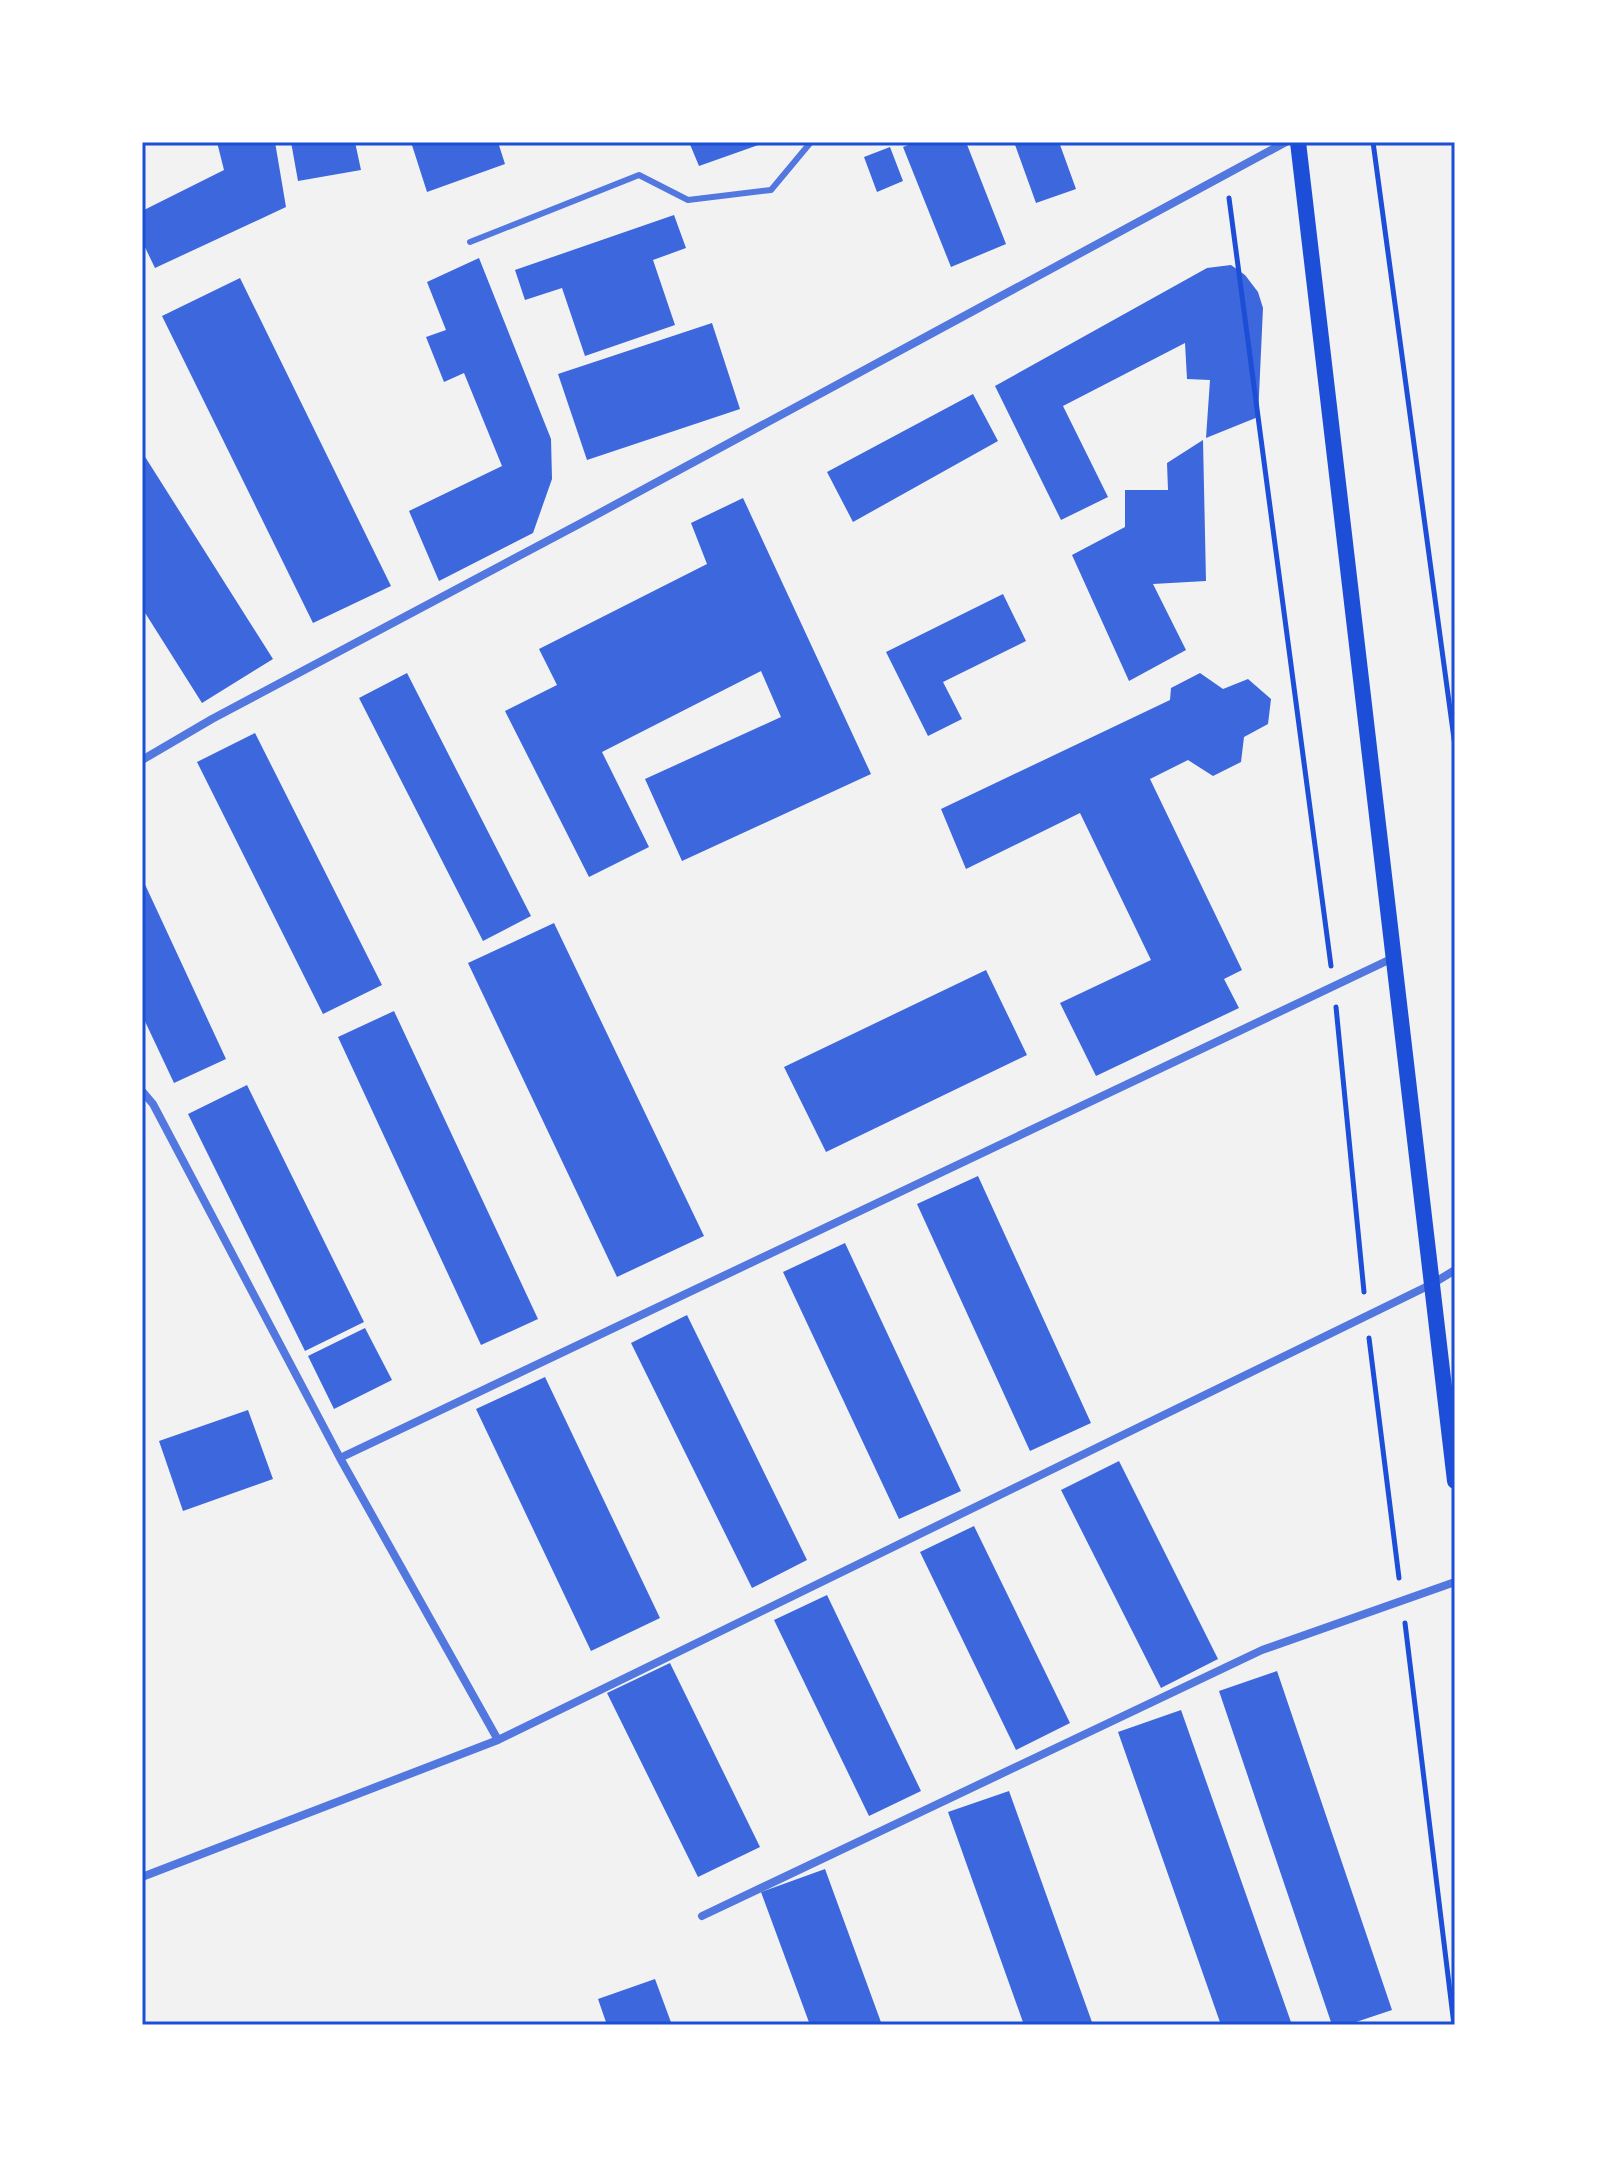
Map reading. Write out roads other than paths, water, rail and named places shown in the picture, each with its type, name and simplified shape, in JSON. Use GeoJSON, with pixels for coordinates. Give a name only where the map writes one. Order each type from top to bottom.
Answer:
{"type":"FeatureCollection","features":[{"type":"Feature","properties":{"kind":"main road"},"geometry":{"type":"LineString","coordinates":[[1298,142],[1455,1481]]}},
{"type":"Feature","properties":{"kind":"street"},"geometry":{"type":"LineString","coordinates":[[142,760],[212,719],[1286,142]]}},
{"type":"Feature","properties":{"kind":"street"},"geometry":{"type":"LineString","coordinates":[[340,1458],[1394,958]]}},
{"type":"Feature","properties":{"kind":"street"},"geometry":{"type":"LineString","coordinates":[[142,1091],[153,1104],[340,1458],[498,1740]]}},
{"type":"Feature","properties":{"kind":"street"},"geometry":{"type":"LineString","coordinates":[[142,1877],[498,1740],[1432,1284],[1455,1270]]}},
{"type":"Feature","properties":{"kind":"street"},"geometry":{"type":"LineString","coordinates":[[702,1916],[1262,1650],[1455,1582]]}},
{"type":"Feature","properties":{"kind":"lane"},"geometry":{"type":"LineString","coordinates":[[470,242],[639,175],[688,200],[771,190],[811,142]]}}]}
